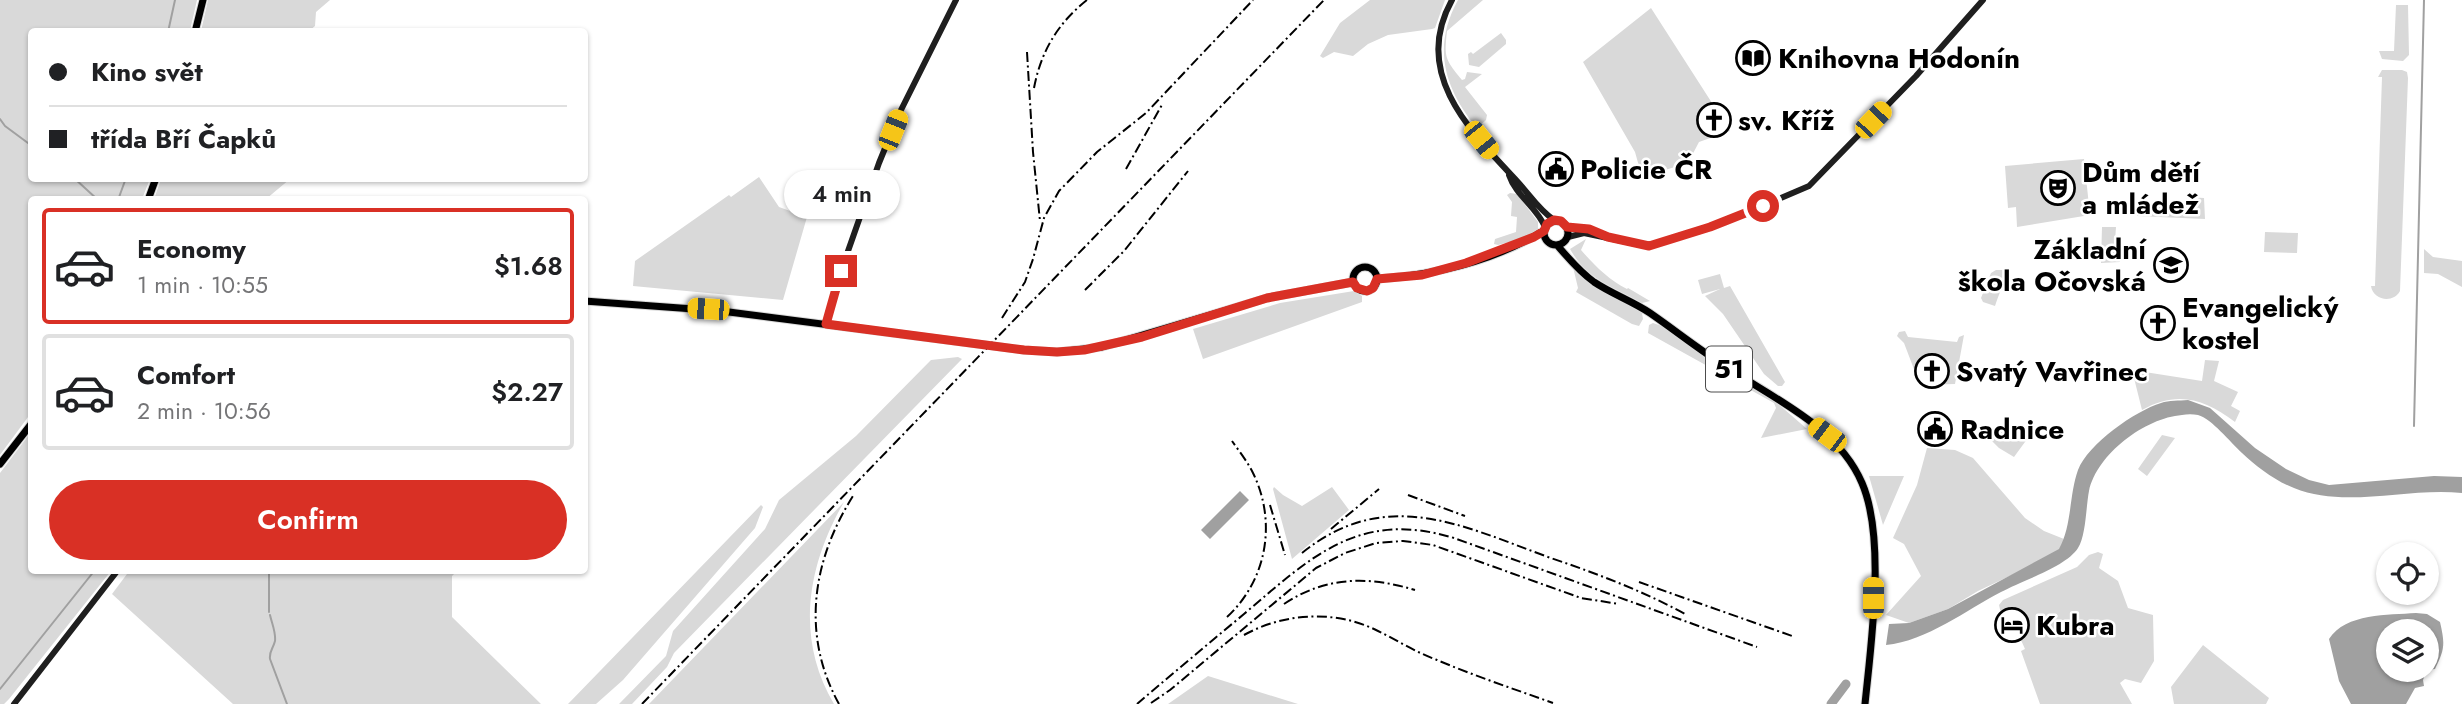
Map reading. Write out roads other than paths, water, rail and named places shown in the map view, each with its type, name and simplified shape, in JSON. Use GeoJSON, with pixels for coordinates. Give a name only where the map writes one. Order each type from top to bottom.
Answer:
{"type":"FeatureCollection","features":[{"type":"Feature","properties":{"kind":"main road"},"geometry":{"type":"LineString","coordinates":[[196,28],[203,0]]}},
{"type":"Feature","properties":{"kind":"main road"},"geometry":{"type":"LineString","coordinates":[[826,324],[844,260],[879,163],[899,114],[956,0]]}},
{"type":"Feature","properties":{"kind":"main road"},"geometry":{"type":"LineString","coordinates":[[1377,279],[1437,271],[1512,247],[1547,241],[1541,219],[1462,116],[1443,82],[1438,34],[1452,0]]}},
{"type":"Feature","properties":{"kind":"main road"},"geometry":{"type":"LineString","coordinates":[[1557,245],[1579,233],[1645,246],[1656,244],[1722,223],[1809,186],[1916,76],[1983,0]]}},
{"type":"Feature","properties":{"kind":"main road"},"geometry":{"type":"LineString","coordinates":[[1509,175],[1546,215],[1561,221],[1567,227],[1589,229],[1608,237]]}},
{"type":"Feature","properties":{"kind":"main road"},"geometry":{"type":"LineString","coordinates":[[1512,247],[1544,229],[1554,220]]}},
{"type":"Feature","properties":{"kind":"main road"},"geometry":{"type":"LineString","coordinates":[[1567,227],[1572,260]]}},
{"type":"Feature","properties":{"kind":"main road","name":"51"},"geometry":{"type":"LineString","coordinates":[[1547,241],[1557,245],[1592,281],[1642,307],[1708,355],[1781,402],[1834,442],[1858,475],[1871,511],[1874,553],[1872,632],[1865,704]]}},
{"type":"Feature","properties":{"kind":"main road"},"geometry":{"type":"LineString","coordinates":[[1361,268],[1372,270],[1377,279],[1373,288],[1367,291],[1357,288],[1353,282],[1355,273],[1361,268]]}},
{"type":"Feature","properties":{"kind":"main road"},"geometry":{"type":"LineString","coordinates":[[588,301],[721,311],[1057,352],[1102,347],[1259,300],[1353,282]]}},
{"type":"Feature","properties":{"kind":"main road"},"geometry":{"type":"LineString","coordinates":[[0,464],[28,428]]}},
{"type":"Feature","properties":{"kind":"main road"},"geometry":{"type":"LineString","coordinates":[[14,704],[115,574]]}},
{"type":"Feature","properties":{"kind":"waterway"},"geometry":{"type":"LineString","coordinates":[[169,28],[175,0]]}},
{"type":"Feature","properties":{"kind":"waterway"},"geometry":{"type":"LineString","coordinates":[[2414,426],[2424,0]]}},
{"type":"Feature","properties":{"kind":"waterway"},"geometry":{"type":"LineString","coordinates":[[0,119],[28,143]]}},
{"type":"Feature","properties":{"kind":"waterway"},"geometry":{"type":"LineString","coordinates":[[78,182],[94,196]]}},
{"type":"Feature","properties":{"kind":"waterway"},"geometry":{"type":"LineString","coordinates":[[119,196],[125,182]]}},
{"type":"Feature","properties":{"kind":"waterway"},"geometry":{"type":"LineString","coordinates":[[0,689],[92,574]]}},
{"type":"Feature","properties":{"kind":"waterway"},"geometry":{"type":"LineString","coordinates":[[269,574],[269,612]]}},
{"type":"Feature","properties":{"kind":"waterway"},"geometry":{"type":"LineString","coordinates":[[270,615],[275,638],[270,659],[287,704]]}},
{"type":"Feature","properties":{"kind":"waterway"},"geometry":{"type":"LineString","coordinates":[[1831,704],[1846,684]]}},
{"type":"Feature","properties":{"kind":"railway"},"geometry":{"type":"LineString","coordinates":[[1034,88],[1041,62],[1052,39],[1067,18],[1087,0]]}},
{"type":"Feature","properties":{"kind":"railway"},"geometry":{"type":"LineString","coordinates":[[1002,318],[1025,282],[1044,218],[1059,191],[1097,152],[1146,113],[1253,0]]}},
{"type":"Feature","properties":{"kind":"railway"},"geometry":{"type":"LineString","coordinates":[[642,704],[1324,0]]}},
{"type":"Feature","properties":{"kind":"railway"},"geometry":{"type":"LineString","coordinates":[[1027,52],[1040,221]]}},
{"type":"Feature","properties":{"kind":"railway"},"geometry":{"type":"LineString","coordinates":[[1126,169],[1163,103]]}},
{"type":"Feature","properties":{"kind":"railway"},"geometry":{"type":"LineString","coordinates":[[1085,290],[1124,251],[1188,171]]}},
{"type":"Feature","properties":{"kind":"railway"},"geometry":{"type":"LineString","coordinates":[[1227,617],[1251,586],[1264,550],[1266,530],[1260,492],[1251,469],[1232,441]]}},
{"type":"Feature","properties":{"kind":"railway"},"geometry":{"type":"LineString","coordinates":[[1331,529],[1379,489]]}},
{"type":"Feature","properties":{"kind":"railway"},"geometry":{"type":"LineString","coordinates":[[1408,495],[1465,516]]}},
{"type":"Feature","properties":{"kind":"railway"},"geometry":{"type":"LineString","coordinates":[[839,704],[819,652],[816,598],[828,546],[853,496]]}},
{"type":"Feature","properties":{"kind":"railway"},"geometry":{"type":"LineString","coordinates":[[1270,505],[1285,555]]}},
{"type":"Feature","properties":{"kind":"railway"},"geometry":{"type":"LineString","coordinates":[[1302,553],[1333,533],[1363,521],[1393,516],[1424,518],[1485,533],[1583,569],[1685,614]]}},
{"type":"Feature","properties":{"kind":"railway"},"geometry":{"type":"LineString","coordinates":[[1137,704],[1268,593],[1315,557],[1363,534],[1391,530],[1420,531],[1454,538],[1757,647]]}},
{"type":"Feature","properties":{"kind":"railway"},"geometry":{"type":"LineString","coordinates":[[1151,703],[1316,568],[1345,553],[1376,543],[1403,541],[1433,545],[1581,598],[1619,604]]}},
{"type":"Feature","properties":{"kind":"railway"},"geometry":{"type":"LineString","coordinates":[[1284,604],[1316,588],[1348,581],[1381,582],[1415,590]]}},
{"type":"Feature","properties":{"kind":"railway"},"geometry":{"type":"LineString","coordinates":[[1639,582],[1795,637]]}},
{"type":"Feature","properties":{"kind":"railway"},"geometry":{"type":"LineString","coordinates":[[1244,635],[1292,618],[1342,619],[1374,629],[1451,666],[1553,703]]}},
{"type":"Feature","properties":{"kind":"place","name":"Knihovna Hodonín"},"geometry":{"type":"Point","coordinates":[1753,58]}},
{"type":"Feature","properties":{"kind":"place","name":"sv. Kříž"},"geometry":{"type":"Point","coordinates":[1714,120]}},
{"type":"Feature","properties":{"kind":"place","name":"Policie ČR"},"geometry":{"type":"Point","coordinates":[1556,169]}},
{"type":"Feature","properties":{"kind":"place","name":"Dům dětí a mládež"},"geometry":{"type":"Point","coordinates":[2058,188]}},
{"type":"Feature","properties":{"kind":"place","name":"Základní škola Očovská"},"geometry":{"type":"Point","coordinates":[2171,265]}},
{"type":"Feature","properties":{"kind":"place","name":"Evangelický kostel"},"geometry":{"type":"Point","coordinates":[2158,323]}},
{"type":"Feature","properties":{"kind":"place","name":"Svatý Vavřinec"},"geometry":{"type":"Point","coordinates":[1932,371]}},
{"type":"Feature","properties":{"kind":"place","name":"Radnice"},"geometry":{"type":"Point","coordinates":[1935,429]}},
{"type":"Feature","properties":{"kind":"place","name":"Kubra"},"geometry":{"type":"Point","coordinates":[2012,625]}}]}
